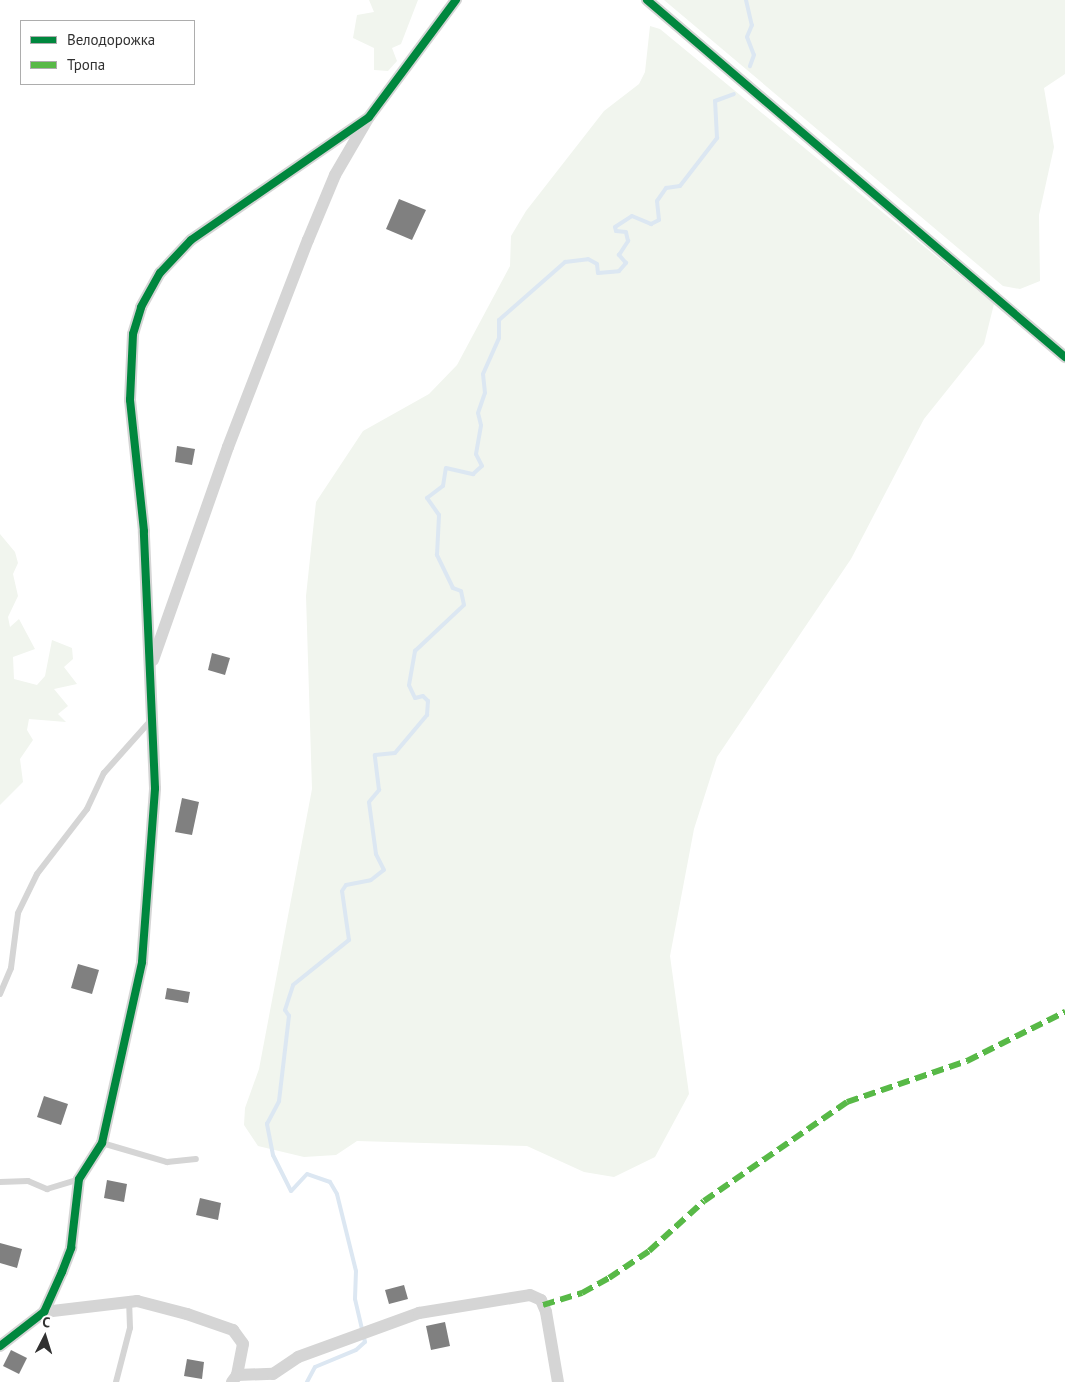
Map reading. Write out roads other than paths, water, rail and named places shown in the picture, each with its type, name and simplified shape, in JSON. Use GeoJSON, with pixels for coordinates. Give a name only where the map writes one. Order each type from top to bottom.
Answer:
{"type":"FeatureCollection","features":[{"type":"Feature","properties":{"kind":"street"},"geometry":{"type":"LineString","coordinates":[[152,663],[228,447],[335,175],[369,117],[456,0]]}},
{"type":"Feature","properties":{"kind":"street"},"geometry":{"type":"LineString","coordinates":[[647,0],[1065,357]]}},
{"type":"Feature","properties":{"kind":"street"},"geometry":{"type":"LineString","coordinates":[[0,1346],[44,1312],[71,1248],[79,1179],[102,1143],[142,962],[155,788],[152,663],[130,400],[132,334],[141,307],[160,273],[191,240],[369,117]]}},
{"type":"Feature","properties":{"kind":"street"},"geometry":{"type":"LineString","coordinates":[[44,1312],[129,1302],[187,1314],[233,1330],[243,1344],[235,1378],[273,1374],[298,1357],[419,1313],[530,1295],[541,1300],[546,1312],[558,1382]]}},
{"type":"Feature","properties":{"kind":"lane"},"geometry":{"type":"LineString","coordinates":[[0,994],[11,968],[18,913],[37,874],[86,810],[104,773],[153,719]]}},
{"type":"Feature","properties":{"kind":"lane"},"geometry":{"type":"LineString","coordinates":[[102,1143],[167,1162],[196,1159]]}},
{"type":"Feature","properties":{"kind":"lane"},"geometry":{"type":"LineString","coordinates":[[0,1182],[28,1181],[47,1189],[79,1179]]}},
{"type":"Feature","properties":{"kind":"lane"},"geometry":{"type":"LineString","coordinates":[[116,1382],[130,1328],[129,1302]]}},
{"type":"Feature","properties":{"kind":"waterway"},"geometry":{"type":"LineString","coordinates":[[746,0],[752,25],[747,37],[754,55],[750,66]]}},
{"type":"Feature","properties":{"kind":"waterway"},"geometry":{"type":"LineString","coordinates":[[307,1382],[315,1367],[356,1350],[365,1342],[355,1299],[356,1271],[337,1194],[330,1182],[307,1174],[291,1191],[273,1155],[267,1124],[279,1101],[289,1016],[285,1010],[293,985],[349,940],[342,891],[346,885],[371,880],[384,870],[376,854],[369,802],[379,790],[375,755],[395,753],[427,715],[428,701],[423,696],[415,698],[409,685],[415,651],[464,605],[461,591],[453,588],[437,555],[439,515],[427,498],[443,486],[446,468],[473,474],[482,466],[476,454],[481,425],[478,413],[485,393],[483,374],[499,338],[499,320],[565,262],[588,259],[597,264],[598,273],[619,271],[626,263],[619,255],[628,241],[626,232],[616,231],[615,227],[632,216],[651,224],[659,220],[657,201],[666,188],[680,186],[717,138],[715,101],[734,94]]}}]}
